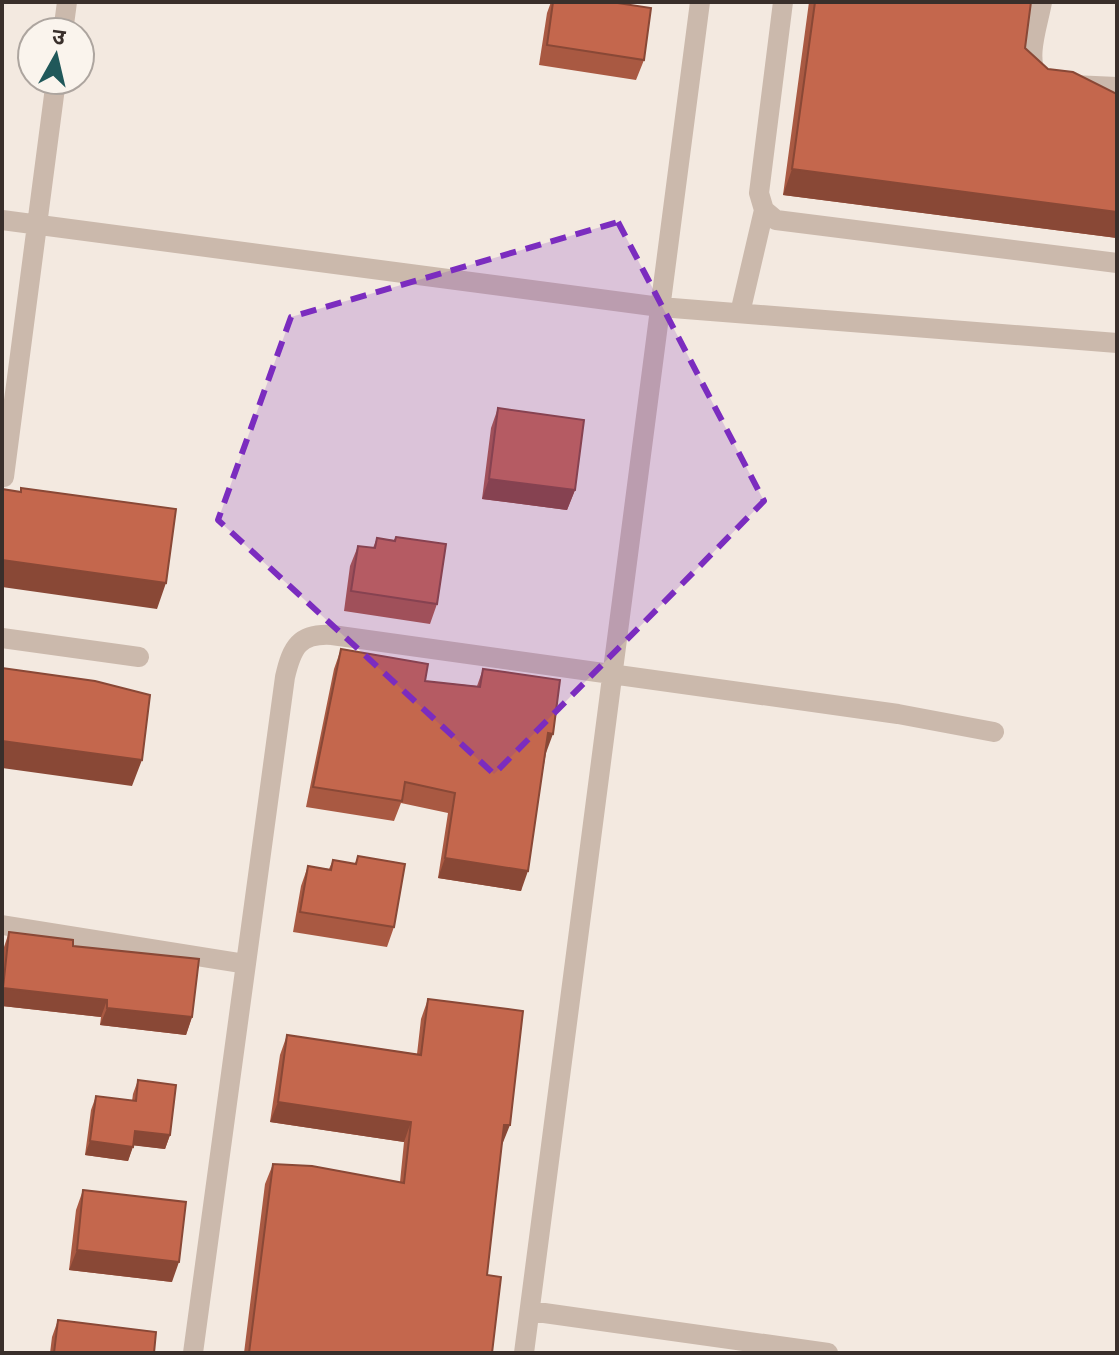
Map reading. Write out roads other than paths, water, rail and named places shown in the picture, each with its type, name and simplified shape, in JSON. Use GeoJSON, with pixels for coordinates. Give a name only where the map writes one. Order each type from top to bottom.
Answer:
{"type":"FeatureCollection","features":[{"type":"Feature","properties":{"kind":"street"},"geometry":{"type":"LineString","coordinates":[[524,1353],[700,2]]}},
{"type":"Feature","properties":{"kind":"street"},"geometry":{"type":"LineString","coordinates":[[740,313],[764,210],[759,193],[783,2]]}},
{"type":"Feature","properties":{"kind":"street"},"geometry":{"type":"LineString","coordinates":[[1042,2],[1033,57],[1038,78],[1046,84],[1117,87]]}},
{"type":"Feature","properties":{"kind":"street"},"geometry":{"type":"LineString","coordinates":[[4,477],[54,96]]}},
{"type":"Feature","properties":{"kind":"street"},"geometry":{"type":"LineString","coordinates":[[764,210],[776,220],[1117,263]]}},
{"type":"Feature","properties":{"kind":"street"},"geometry":{"type":"LineString","coordinates":[[2,220],[660,307],[1117,343]]}},
{"type":"Feature","properties":{"kind":"street"},"geometry":{"type":"LineString","coordinates":[[193,1353],[285,677],[290,656],[300,642],[313,634],[332,635],[898,714],[994,732]]}},
{"type":"Feature","properties":{"kind":"street"},"geometry":{"type":"LineString","coordinates":[[2,638],[139,657]]}},
{"type":"Feature","properties":{"kind":"street"},"geometry":{"type":"LineString","coordinates":[[2,925],[246,964]]}},
{"type":"Feature","properties":{"kind":"street"},"geometry":{"type":"LineString","coordinates":[[530,1311],[828,1353]]}}]}
